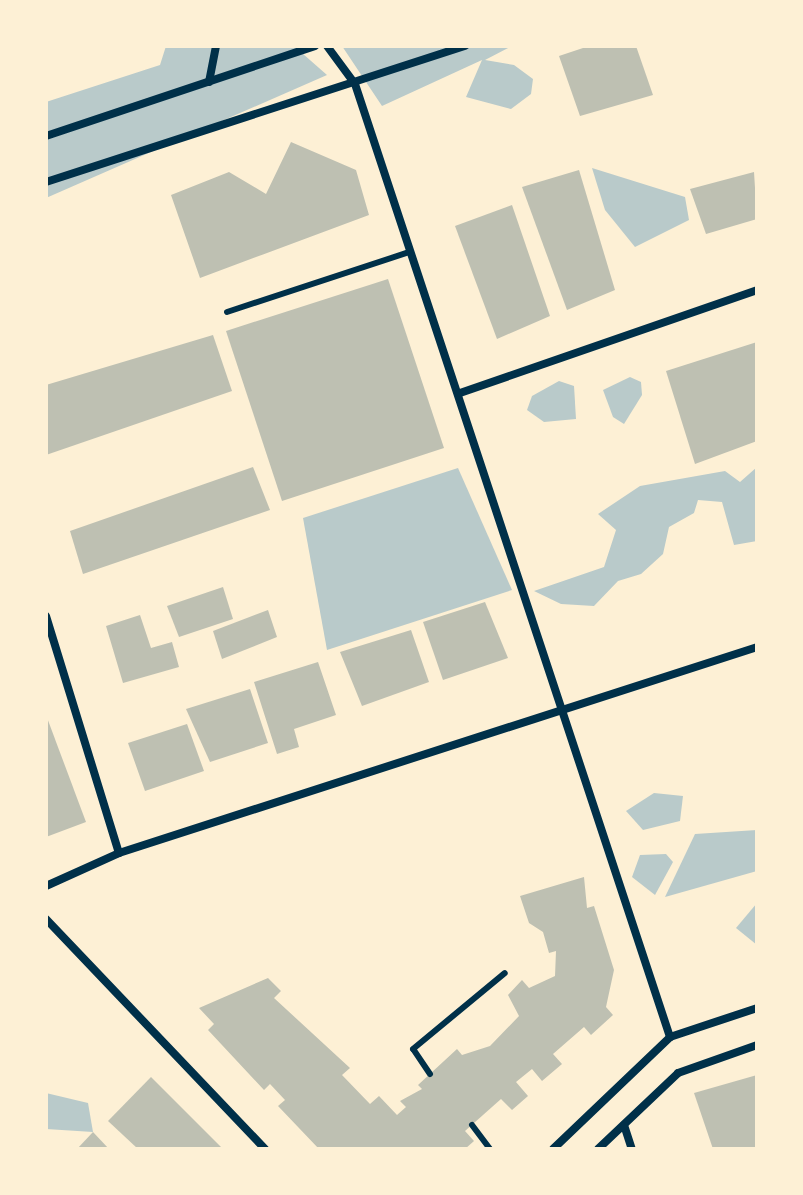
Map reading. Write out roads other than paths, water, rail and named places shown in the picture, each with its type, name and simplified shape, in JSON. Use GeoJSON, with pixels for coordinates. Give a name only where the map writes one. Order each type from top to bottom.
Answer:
{"type":"FeatureCollection","features":[{"type":"Feature","properties":{"kind":"street"},"geometry":{"type":"LineString","coordinates":[[209,82],[216,46]]}},
{"type":"Feature","properties":{"kind":"street"},"geometry":{"type":"LineString","coordinates":[[46,136],[315,46]]}},
{"type":"Feature","properties":{"kind":"street"},"geometry":{"type":"LineString","coordinates":[[327,46],[355,84],[460,393],[670,1037]]}},
{"type":"Feature","properties":{"kind":"street"},"geometry":{"type":"LineString","coordinates":[[46,182],[465,46]]}},
{"type":"Feature","properties":{"kind":"street"},"geometry":{"type":"LineString","coordinates":[[460,393],[757,290]]}},
{"type":"Feature","properties":{"kind":"street"},"geometry":{"type":"LineString","coordinates":[[46,616],[119,853]]}},
{"type":"Feature","properties":{"kind":"street"},"geometry":{"type":"LineString","coordinates":[[46,886],[119,853],[564,712],[757,647]]}},
{"type":"Feature","properties":{"kind":"street"},"geometry":{"type":"LineString","coordinates":[[46,919],[265,1149]]}},
{"type":"Feature","properties":{"kind":"street"},"geometry":{"type":"LineString","coordinates":[[553,1149],[670,1037],[757,1008]]}},
{"type":"Feature","properties":{"kind":"street"},"geometry":{"type":"LineString","coordinates":[[598,1149],[678,1073],[757,1045]]}},
{"type":"Feature","properties":{"kind":"street"},"geometry":{"type":"LineString","coordinates":[[624,1125],[632,1149]]}},
{"type":"Feature","properties":{"kind":"lane"},"geometry":{"type":"LineString","coordinates":[[227,312],[410,252]]}},
{"type":"Feature","properties":{"kind":"lane"},"geometry":{"type":"LineString","coordinates":[[430,1074],[413,1049],[505,973]]}},
{"type":"Feature","properties":{"kind":"lane"},"geometry":{"type":"LineString","coordinates":[[472,1125],[490,1149]]}}]}
